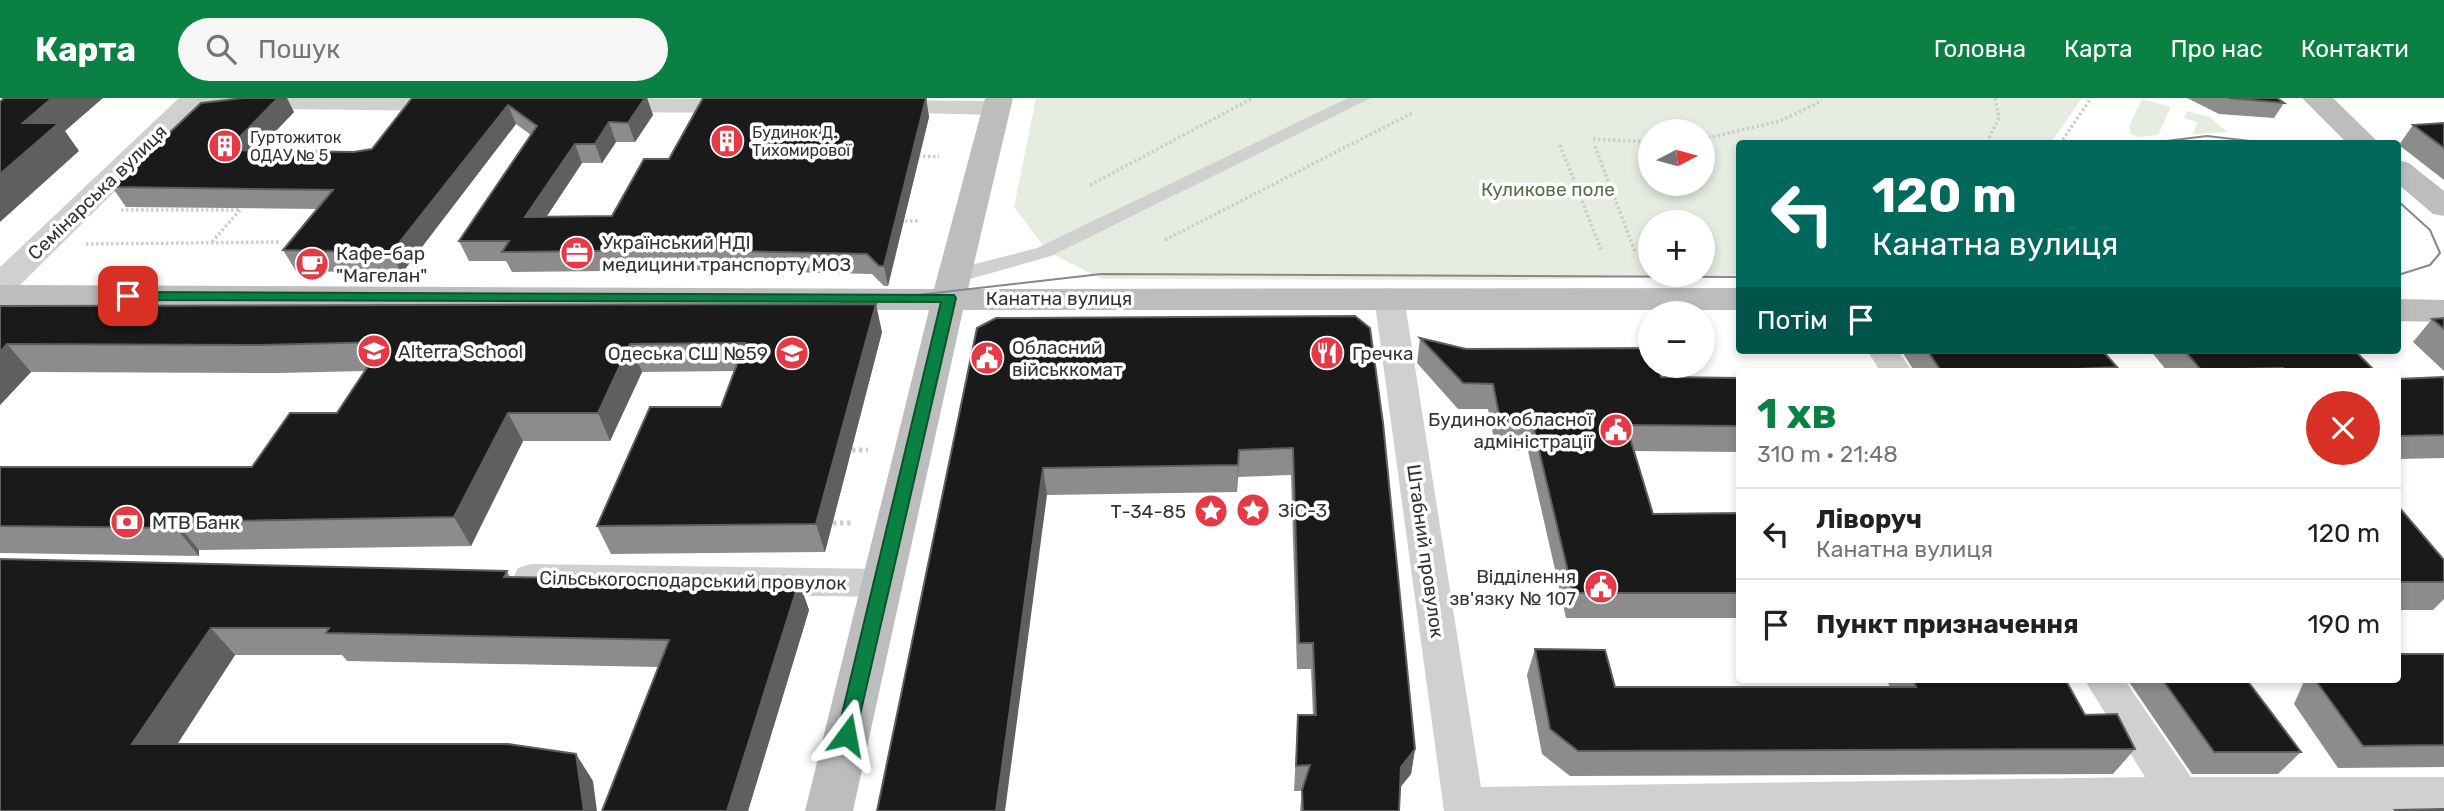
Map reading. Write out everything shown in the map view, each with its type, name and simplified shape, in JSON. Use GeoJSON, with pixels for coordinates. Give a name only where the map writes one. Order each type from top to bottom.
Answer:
{"type":"FeatureCollection","features":[{"type":"Feature","properties":{"kind":"main road"},"geometry":{"type":"LineString","coordinates":[[2316,98],[2362,140]]}},
{"type":"Feature","properties":{"kind":"main road"},"geometry":{"type":"LineString","coordinates":[[829,811],[998,103]]}},
{"type":"Feature","properties":{"kind":"main road"},"geometry":{"type":"LineString","coordinates":[[2401,171],[2444,207]]}},
{"type":"Feature","properties":{"kind":"main road","name":"Канатна вулиця"},"geometry":{"type":"LineString","coordinates":[[0,296],[952,287],[1389,296],[1736,299]]}},
{"type":"Feature","properties":{"kind":"main road"},"geometry":{"type":"LineString","coordinates":[[2401,310],[2444,311]]}},
{"type":"Feature","properties":{"kind":"street"},"geometry":{"type":"LineString","coordinates":[[952,287],[1044,252],[1362,98]]}},
{"type":"Feature","properties":{"kind":"street"},"geometry":{"type":"LineString","coordinates":[[193,100],[474,104]]}},
{"type":"Feature","properties":{"kind":"street","name":"Семінарська вулиця"},"geometry":{"type":"LineString","coordinates":[[0,286],[193,100]]}},
{"type":"Feature","properties":{"kind":"street"},"geometry":{"type":"LineString","coordinates":[[863,107],[998,103]]}},
{"type":"Feature","properties":{"kind":"street"},"geometry":{"type":"LineString","coordinates":[[578,105],[772,106]]}},
{"type":"Feature","properties":{"kind":"street","name":"Штабний провулок"},"geometry":{"type":"LineString","coordinates":[[1389,296],[1463,806],[2186,803]]}},
{"type":"Feature","properties":{"kind":"street","name":"Сільськогосподарський провулок"},"geometry":{"type":"LineString","coordinates":[[497,577],[882,583]]}},
{"type":"Feature","properties":{"kind":"street"},"geometry":{"type":"LineString","coordinates":[[2106,683],[2186,803],[2444,795]]}},
{"type":"Feature","properties":{"kind":"path"},"geometry":{"type":"LineString","coordinates":[[1090,185],[1253,98]]}},
{"type":"Feature","properties":{"kind":"path"},"geometry":{"type":"LineString","coordinates":[[1989,138],[1998,118],[1995,98]]}},
{"type":"Feature","properties":{"kind":"path"},"geometry":{"type":"LineString","coordinates":[[2063,140],[2091,98]]}},
{"type":"Feature","properties":{"kind":"path"},"geometry":{"type":"LineString","coordinates":[[1715,137],[1767,126],[1807,111],[1822,101]]}},
{"type":"Feature","properties":{"kind":"path"},"geometry":{"type":"LineString","coordinates":[[1166,240],[1414,112]]}},
{"type":"Feature","properties":{"kind":"path"},"geometry":{"type":"LineString","coordinates":[[1593,139],[1638,141]]}},
{"type":"Feature","properties":{"kind":"path"},"geometry":{"type":"LineString","coordinates":[[1560,145],[1602,252]]}},
{"type":"Feature","properties":{"kind":"path"},"geometry":{"type":"LineString","coordinates":[[1595,146],[1635,251]]}},
{"type":"Feature","properties":{"kind":"path"},"geometry":{"type":"LineString","coordinates":[[918,156],[939,157]]}},
{"type":"Feature","properties":{"kind":"path"},"geometry":{"type":"LineString","coordinates":[[121,210],[240,210],[211,243]]}},
{"type":"Feature","properties":{"kind":"path"},"geometry":{"type":"LineString","coordinates":[[889,221],[920,221]]}},
{"type":"Feature","properties":{"kind":"path"},"geometry":{"type":"LineString","coordinates":[[78,244],[279,242]]}},
{"type":"Feature","properties":{"kind":"path"},"geometry":{"type":"LineString","coordinates":[[852,450],[868,450]]}},
{"type":"Feature","properties":{"kind":"path"},"geometry":{"type":"LineString","coordinates":[[833,523],[851,523]]}},
{"type":"Feature","properties":{"kind":"green space","name":"Куликове поле"},"geometry":{"type":"Polygon","coordinates":[[[1036,98],[2082,98],[2053,140],[1736,140],[1736,275],[1715,276],[1715,210],[1638,210],[1638,277],[1514,280],[1102,279],[1048,252],[1014,207],[1036,98]]]}},
{"type":"Feature","properties":{"kind":"green space"},"geometry":{"type":"Polygon","coordinates":[[[2142,99],[2171,107],[2158,135],[2138,137],[2131,134],[2129,126],[2142,99]]]}},
{"type":"Feature","properties":{"kind":"green space"},"geometry":{"type":"Polygon","coordinates":[[[2187,111],[2210,117],[2227,132],[2193,134],[2197,122],[2184,118],[2187,111]]]}},
{"type":"Feature","properties":{"kind":"building"},"geometry":{"type":"Polygon","coordinates":[[[4,98],[52,98],[23,123],[59,123],[0,174],[0,102],[4,98]]]}},
{"type":"Feature","properties":{"kind":"building"},"geometry":{"type":"Polygon","coordinates":[[[243,98],[278,98],[227,150],[354,152],[372,149],[412,98],[645,98],[628,123],[609,122],[595,144],[575,144],[525,217],[612,216],[644,159],[669,159],[703,98],[926,98],[884,266],[879,266],[867,254],[690,250],[502,252],[509,241],[459,241],[537,126],[508,105],[391,253],[283,250],[333,190],[112,187],[201,103],[243,98]]]}},
{"type":"Feature","properties":{"kind":"building"},"geometry":{"type":"Polygon","coordinates":[[[2229,98],[2277,98],[2284,103],[2229,98]]]}},
{"type":"Feature","properties":{"kind":"building"},"geometry":{"type":"Polygon","coordinates":[[[2444,123],[2444,148],[2413,125],[2444,123]]]}},
{"type":"Feature","properties":{"kind":"building"},"geometry":{"type":"Polygon","coordinates":[[[876,304],[816,524],[597,526],[650,407],[721,407],[745,343],[630,344],[598,413],[508,413],[454,517],[176,522],[176,528],[0,526],[0,467],[252,467],[290,413],[337,413],[384,342],[259,345],[7,344],[0,352],[0,306],[876,304]]]}},
{"type":"Feature","properties":{"kind":"building"},"geometry":{"type":"Polygon","coordinates":[[[1355,316],[1370,328],[1383,423],[1415,749],[1401,767],[1399,811],[1303,811],[1302,790],[1310,765],[1296,766],[1298,715],[1316,715],[1313,643],[1299,643],[1293,448],[1239,450],[1238,465],[1043,468],[996,811],[877,811],[977,328],[996,318],[1355,316]]]}},
{"type":"Feature","properties":{"kind":"building"},"geometry":{"type":"Polygon","coordinates":[[[2444,318],[2444,329],[2432,319],[2444,318]]]}},
{"type":"Feature","properties":{"kind":"building"},"geometry":{"type":"Polygon","coordinates":[[[1420,338],[1466,349],[1638,348],[1638,378],[1736,378],[1736,426],[1626,425],[1653,514],[1736,513],[1736,593],[1573,593],[1533,425],[1501,425],[1493,384],[1463,383],[1420,338]]]}},
{"type":"Feature","properties":{"kind":"building"},"geometry":{"type":"Polygon","coordinates":[[[1930,354],[2106,354],[2117,367],[2097,368],[1939,368],[1930,354]]]}},
{"type":"Feature","properties":{"kind":"building"},"geometry":{"type":"Polygon","coordinates":[[[2187,354],[2358,354],[2372,368],[2283,368],[2199,368],[2187,354]]]}},
{"type":"Feature","properties":{"kind":"building"},"geometry":{"type":"Polygon","coordinates":[[[2444,377],[2444,435],[2401,436],[2401,379],[2444,377]]]}},
{"type":"Feature","properties":{"kind":"building"},"geometry":{"type":"Polygon","coordinates":[[[2401,510],[2444,560],[2444,582],[2401,582],[2401,510]]]}},
{"type":"Feature","properties":{"kind":"building"},"geometry":{"type":"Polygon","coordinates":[[[0,559],[507,571],[504,577],[799,582],[727,811],[602,811],[669,640],[326,633],[329,628],[211,628],[132,744],[508,744],[576,754],[584,811],[0,811],[0,559]]]}},
{"type":"Feature","properties":{"kind":"building"},"geometry":{"type":"Polygon","coordinates":[[[1535,649],[1605,650],[1615,687],[1916,687],[1914,683],[2067,683],[2085,715],[2117,714],[2135,749],[1578,751],[1550,729],[1535,649]]]}},
{"type":"Feature","properties":{"kind":"building"},"geometry":{"type":"Polygon","coordinates":[[[2401,654],[2444,654],[2444,745],[2363,746],[2317,683],[2401,683],[2401,654]]]}},
{"type":"Feature","properties":{"kind":"building"},"geometry":{"type":"Polygon","coordinates":[[[2165,683],[2249,683],[2301,752],[2214,752],[2165,683]]]}},
{"type":"Feature","properties":{"kind":"building"},"geometry":{"type":"Polygon","coordinates":[[[2444,809],[2444,811],[2395,810],[2444,809]]]}},
{"type":"Feature","properties":{"kind":"tram line"},"geometry":{"type":"LineString","coordinates":[[2174,140],[2207,136],[2242,140]]}},
{"type":"Feature","properties":{"kind":"tram line"},"geometry":{"type":"LineString","coordinates":[[2401,204],[2430,230],[2440,253],[2430,265],[2401,274]]}},
{"type":"Feature","properties":{"kind":"tram line"},"geometry":{"type":"LineString","coordinates":[[821,306],[1101,274],[1736,277]]}},
{"type":"Feature","properties":{"kind":"place","name":"Будинок Д. Тихомирової"},"geometry":{"type":"Point","coordinates":[727,141]}},
{"type":"Feature","properties":{"kind":"place","name":"Гуртожиток ОДАУ № 5"},"geometry":{"type":"Point","coordinates":[225,146]}},
{"type":"Feature","properties":{"kind":"place","name":"Український НДІ медицини транспорту МОЗ"},"geometry":{"type":"Point","coordinates":[577,253]}},
{"type":"Feature","properties":{"kind":"place","name":"Кафе-бар \"Магелан\""},"geometry":{"type":"Point","coordinates":[312,264]}},
{"type":"Feature","properties":{"kind":"place","name":"Alterra School"},"geometry":{"type":"Point","coordinates":[374,351]}},
{"type":"Feature","properties":{"kind":"place","name":"Одеська CШ №59"},"geometry":{"type":"Point","coordinates":[792,353]}},
{"type":"Feature","properties":{"kind":"place","name":"Гречка"},"geometry":{"type":"Point","coordinates":[1327,353]}},
{"type":"Feature","properties":{"kind":"place","name":"Обласний військкомат"},"geometry":{"type":"Point","coordinates":[987,358]}},
{"type":"Feature","properties":{"kind":"place","name":"Будинок обласної адміністрації"},"geometry":{"type":"Point","coordinates":[1616,430]}},
{"type":"Feature","properties":{"kind":"place","name":"ЗіС-3"},"geometry":{"type":"Point","coordinates":[1253,510]}},
{"type":"Feature","properties":{"kind":"place","name":"Т-34-85"},"geometry":{"type":"Point","coordinates":[1211,511]}},
{"type":"Feature","properties":{"kind":"place","name":"МТВ Банк"},"geometry":{"type":"Point","coordinates":[127,522]}},
{"type":"Feature","properties":{"kind":"place","name":"Відділення зв'язку № 107"},"geometry":{"type":"Point","coordinates":[1601,587]}},
{"type":"Feature","properties":{"kind":"route"},"geometry":{"type":"LineString","coordinates":[[128,296],[949,298],[847,735]]}}]}
